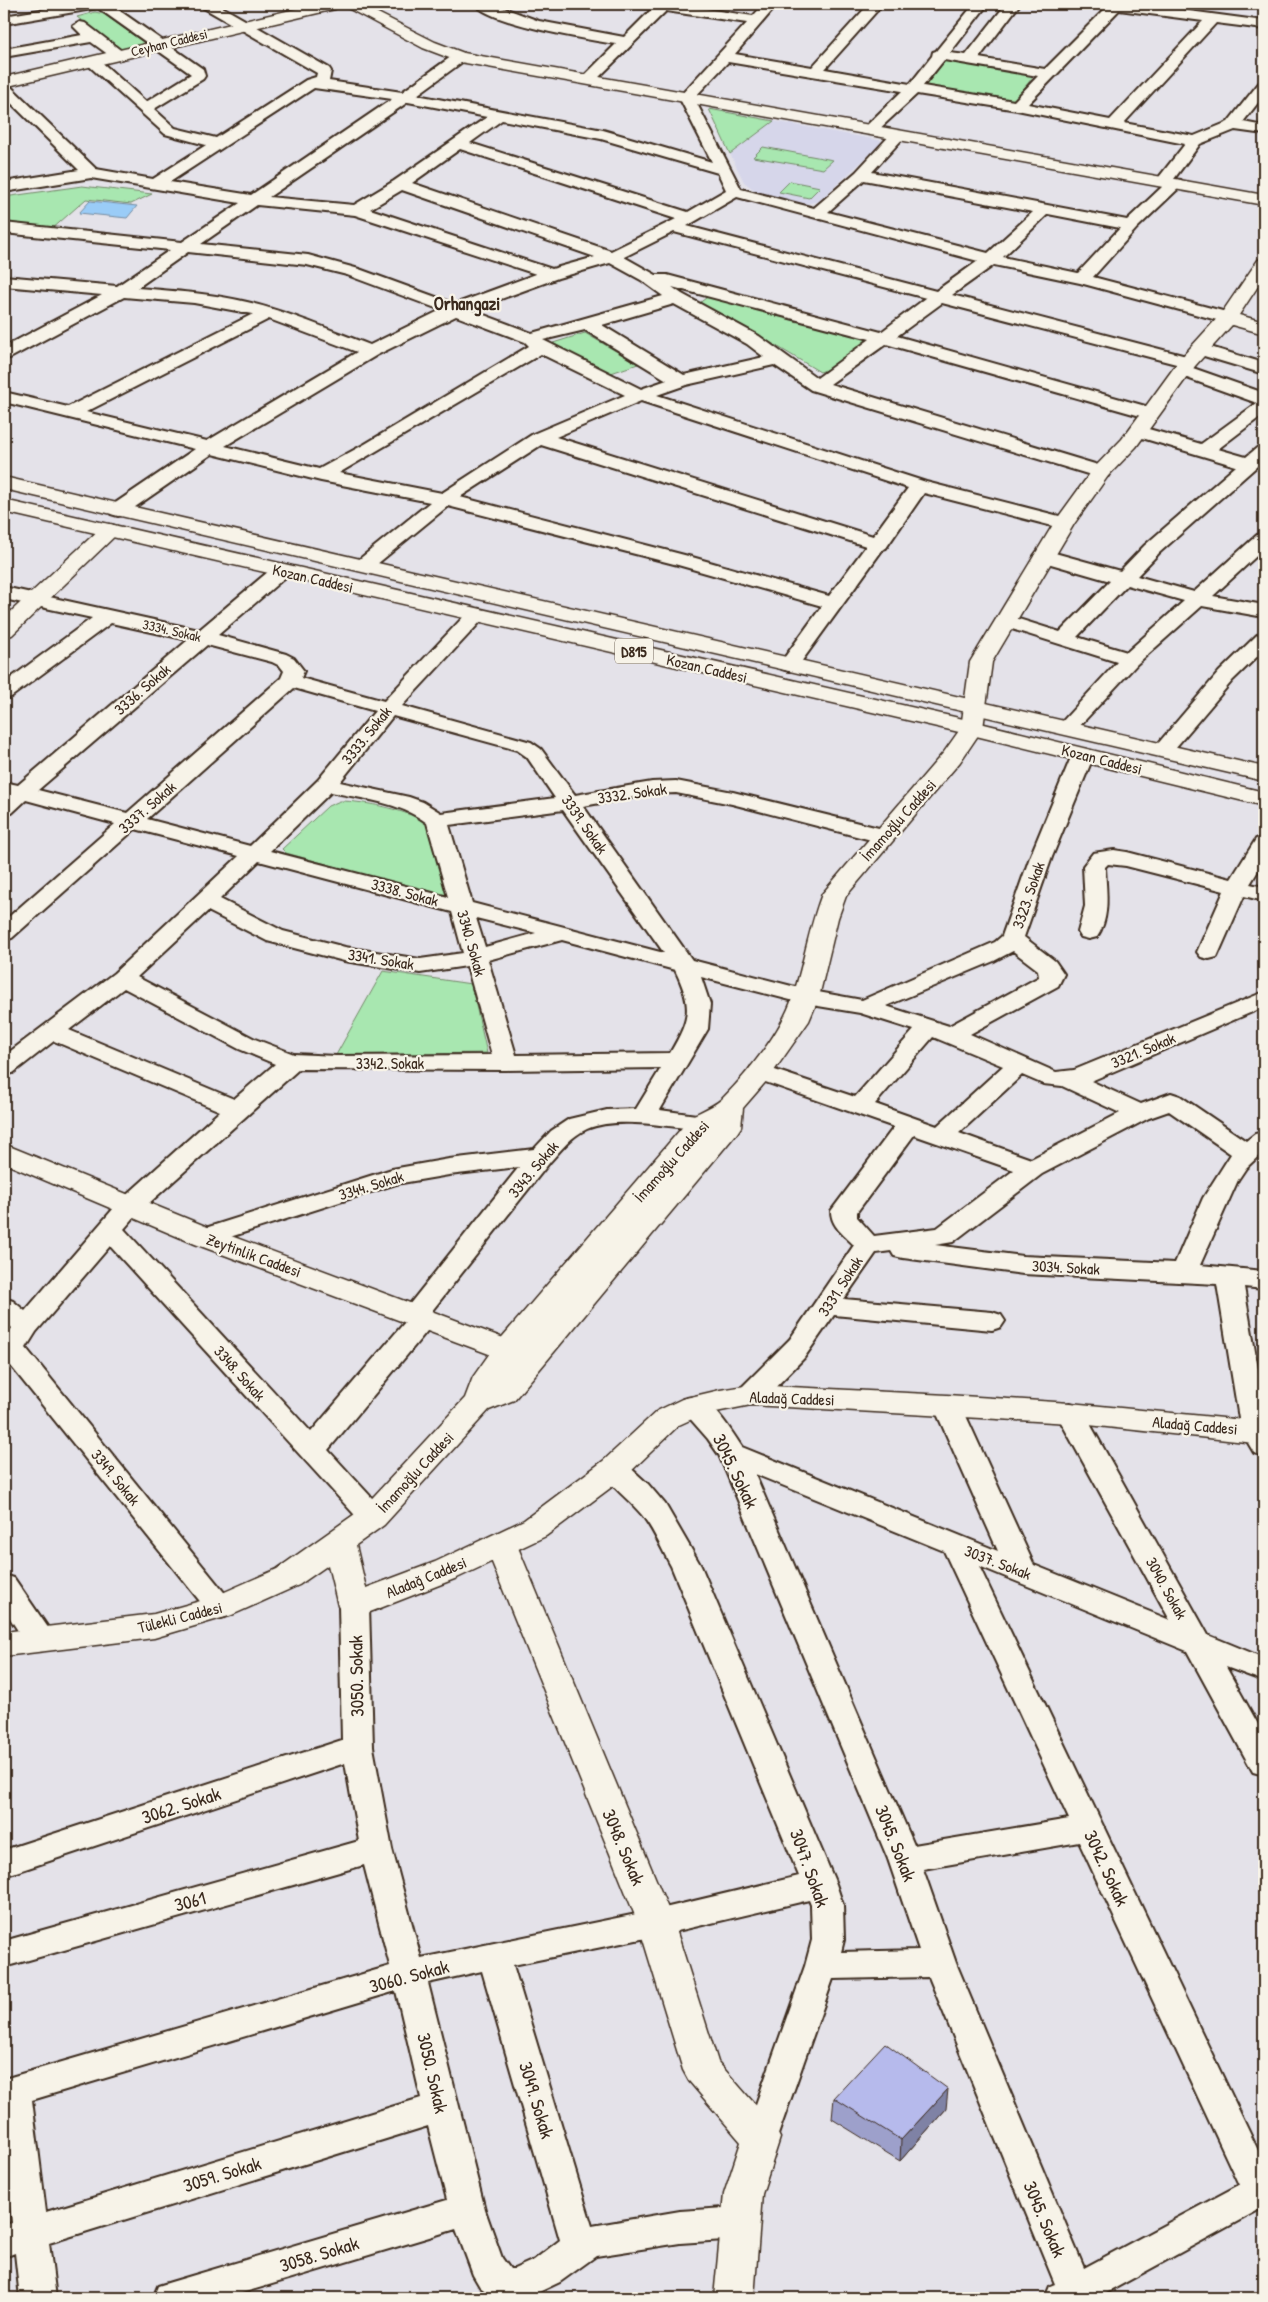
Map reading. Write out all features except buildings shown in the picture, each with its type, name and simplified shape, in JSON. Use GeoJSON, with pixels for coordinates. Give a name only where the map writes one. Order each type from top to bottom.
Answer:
{"type":"FeatureCollection","features":[{"type":"Feature","properties":{"kind":"main road","name":"Ceyhan Caddesi"},"geometry":{"type":"LineString","coordinates":[[4,82],[335,4]]}},
{"type":"Feature","properties":{"kind":"main road"},"geometry":{"type":"LineString","coordinates":[[349,4],[429,45],[460,56],[1264,200]]}},
{"type":"Feature","properties":{"kind":"main road"},"geometry":{"type":"LineString","coordinates":[[973,717],[980,662],[1064,523],[1101,472],[1138,431],[1150,412],[1190,360],[1228,318],[1264,264]]}},
{"type":"Feature","properties":{"kind":"main road"},"geometry":{"type":"LineString","coordinates":[[1228,318],[1264,328]]}},
{"type":"Feature","properties":{"kind":"main road","name":"Kozan Caddesi"},"geometry":{"type":"LineString","coordinates":[[4,483],[789,665],[973,717],[1083,755],[1264,799]]}},
{"type":"Feature","properties":{"kind":"main road","name":"Kozan Caddesi"},"geometry":{"type":"LineString","coordinates":[[4,506],[476,615],[973,717],[1067,728],[1262,771]]}},
{"type":"Feature","properties":{"kind":"main road"},"geometry":{"type":"LineString","coordinates":[[4,630],[110,530]]}},
{"type":"Feature","properties":{"kind":"main road","name":"İmamoğlu Caddesi"},"geometry":{"type":"LineString","coordinates":[[339,1541],[373,1517],[478,1403],[488,1377],[507,1350],[702,1122],[730,1106],[785,1040],[796,1022],[806,997],[825,918],[834,894],[943,770],[973,717]]}},
{"type":"Feature","properties":{"kind":"main road"},"geometry":{"type":"LineString","coordinates":[[478,1403],[503,1393],[516,1378],[728,1127],[730,1106]]}},
{"type":"Feature","properties":{"kind":"main road","name":"Zeytinlik Caddesi"},"geometry":{"type":"LineString","coordinates":[[4,1153],[129,1207],[205,1237],[507,1350]]}},
{"type":"Feature","properties":{"kind":"main road","name":"Aladağ Caddesi"},"geometry":{"type":"LineString","coordinates":[[354,1606],[501,1545],[535,1528],[614,1469],[646,1436],[668,1418],[694,1406],[751,1395],[1070,1413],[1261,1437]]}},
{"type":"Feature","properties":{"kind":"main road"},"geometry":{"type":"LineString","coordinates":[[339,1541],[354,1606]]}},
{"type":"Feature","properties":{"kind":"main road","name":"Tülekli Caddesi"},"geometry":{"type":"LineString","coordinates":[[4,1644],[154,1626],[221,1607],[288,1577],[339,1541]]}},
{"type":"Feature","properties":{"kind":"main road","name":"3048. Sokak"},"geometry":{"type":"LineString","coordinates":[[501,1545],[656,1923],[702,2070],[761,2138]]}},
{"type":"Feature","properties":{"kind":"main road","name":"3047. Sokak"},"geometry":{"type":"LineString","coordinates":[[734,2298],[738,2223],[743,2194],[761,2138]]}},
{"type":"Feature","properties":{"kind":"street"},"geometry":{"type":"LineString","coordinates":[[7,16],[61,11],[100,4],[198,72],[198,76],[146,108]]}},
{"type":"Feature","properties":{"kind":"street"},"geometry":{"type":"LineString","coordinates":[[157,183],[311,83],[323,79],[324,71],[208,4]]}},
{"type":"Feature","properties":{"kind":"street"},"geometry":{"type":"LineString","coordinates":[[482,4],[501,14],[536,25],[625,41]]}},
{"type":"Feature","properties":{"kind":"street"},"geometry":{"type":"LineString","coordinates":[[645,4],[663,5],[755,20]]}},
{"type":"Feature","properties":{"kind":"street"},"geometry":{"type":"LineString","coordinates":[[735,192],[686,97],[725,57],[755,20],[771,4]]}},
{"type":"Feature","properties":{"kind":"street"},"geometry":{"type":"LineString","coordinates":[[816,71],[876,4]]}},
{"type":"Feature","properties":{"kind":"street"},"geometry":{"type":"LineString","coordinates":[[870,130],[914,88],[981,4]]}},
{"type":"Feature","properties":{"kind":"street"},"geometry":{"type":"LineString","coordinates":[[969,61],[1012,4]]}},
{"type":"Feature","properties":{"kind":"street"},"geometry":{"type":"LineString","coordinates":[[1017,106],[1049,74],[1112,4],[1264,25]]}},
{"type":"Feature","properties":{"kind":"street"},"geometry":{"type":"LineString","coordinates":[[588,80],[663,5]]}},
{"type":"Feature","properties":{"kind":"street"},"geometry":{"type":"LineString","coordinates":[[61,11],[118,55]]}},
{"type":"Feature","properties":{"kind":"street"},"geometry":{"type":"LineString","coordinates":[[1114,125],[1212,18]]}},
{"type":"Feature","properties":{"kind":"street"},"geometry":{"type":"LineString","coordinates":[[4,53],[93,37]]}},
{"type":"Feature","properties":{"kind":"street"},"geometry":{"type":"LineString","coordinates":[[4,354],[118,293],[405,97],[460,56]]}},
{"type":"Feature","properties":{"kind":"street"},"geometry":{"type":"LineString","coordinates":[[938,56],[1049,74]]}},
{"type":"Feature","properties":{"kind":"street"},"geometry":{"type":"LineString","coordinates":[[725,57],[1017,106],[1195,141],[1233,125],[1264,86]]}},
{"type":"Feature","properties":{"kind":"street"},"geometry":{"type":"LineString","coordinates":[[92,61],[170,131],[218,143]]}},
{"type":"Feature","properties":{"kind":"street"},"geometry":{"type":"LineString","coordinates":[[311,83],[405,97],[603,135],[723,170]]}},
{"type":"Feature","properties":{"kind":"street"},"geometry":{"type":"LineString","coordinates":[[4,88],[91,173]]}},
{"type":"Feature","properties":{"kind":"street"},"geometry":{"type":"LineString","coordinates":[[357,210],[400,184],[500,114]]}},
{"type":"Feature","properties":{"kind":"street"},"geometry":{"type":"LineString","coordinates":[[1233,125],[1264,130]]}},
{"type":"Feature","properties":{"kind":"street"},"geometry":{"type":"LineString","coordinates":[[817,213],[861,175],[898,135]]}},
{"type":"Feature","properties":{"kind":"street"},"geometry":{"type":"LineString","coordinates":[[1082,279],[1170,182],[1195,141]]}},
{"type":"Feature","properties":{"kind":"street"},"geometry":{"type":"LineString","coordinates":[[459,144],[690,218]]}},
{"type":"Feature","properties":{"kind":"street"},"geometry":{"type":"LineString","coordinates":[[4,187],[91,173],[252,200],[357,210],[552,274]]}},
{"type":"Feature","properties":{"kind":"street"},"geometry":{"type":"LineString","coordinates":[[861,175],[1131,226]]}},
{"type":"Feature","properties":{"kind":"street"},"geometry":{"type":"LineString","coordinates":[[400,184],[612,257],[647,276],[676,298],[754,340],[777,359],[817,386],[1101,472]]}},
{"type":"Feature","properties":{"kind":"street"},"geometry":{"type":"LineString","coordinates":[[118,510],[210,447],[371,351],[457,309],[552,274],[612,257],[673,227],[735,192],[991,259],[1082,279],[1228,318]]}},
{"type":"Feature","properties":{"kind":"street"},"geometry":{"type":"LineString","coordinates":[[817,386],[941,298],[991,259],[1045,209]]}},
{"type":"Feature","properties":{"kind":"street"},"geometry":{"type":"LineString","coordinates":[[673,227],[941,298],[1190,360],[1264,369]]}},
{"type":"Feature","properties":{"kind":"street"},"geometry":{"type":"LineString","coordinates":[[4,228],[308,260],[353,272],[457,309],[536,342],[640,395],[919,486],[1064,523]]}},
{"type":"Feature","properties":{"kind":"street"},"geometry":{"type":"LineString","coordinates":[[647,276],[885,338],[1150,412]]}},
{"type":"Feature","properties":{"kind":"street"},"geometry":{"type":"LineString","coordinates":[[4,281],[118,293],[194,298],[244,306],[371,351]]}},
{"type":"Feature","properties":{"kind":"street"},"geometry":{"type":"LineString","coordinates":[[321,475],[371,448],[536,342],[588,324],[676,298]]}},
{"type":"Feature","properties":{"kind":"street"},"geometry":{"type":"LineString","coordinates":[[72,412],[268,313]]}},
{"type":"Feature","properties":{"kind":"street"},"geometry":{"type":"LineString","coordinates":[[588,324],[681,381]]}},
{"type":"Feature","properties":{"kind":"street"},"geometry":{"type":"LineString","coordinates":[[364,565],[445,499],[538,438],[640,395],[681,381],[777,359]]}},
{"type":"Feature","properties":{"kind":"street"},"geometry":{"type":"LineString","coordinates":[[1190,360],[1264,399]]}},
{"type":"Feature","properties":{"kind":"street"},"geometry":{"type":"LineString","coordinates":[[4,397],[72,412],[321,475],[445,499],[686,561],[835,604]]}},
{"type":"Feature","properties":{"kind":"street"},"geometry":{"type":"LineString","coordinates":[[1203,451],[1264,406]]}},
{"type":"Feature","properties":{"kind":"street"},"geometry":{"type":"LineString","coordinates":[[1138,431],[1249,464]]}},
{"type":"Feature","properties":{"kind":"street"},"geometry":{"type":"LineString","coordinates":[[538,438],[879,544]]}},
{"type":"Feature","properties":{"kind":"street"},"geometry":{"type":"LineString","coordinates":[[1065,638],[1152,549],[1264,451]]}},
{"type":"Feature","properties":{"kind":"street"},"geometry":{"type":"LineString","coordinates":[[789,665],[879,544],[919,486]]}},
{"type":"Feature","properties":{"kind":"street"},"geometry":{"type":"LineString","coordinates":[[1067,728],[1130,660],[1264,539]]}},
{"type":"Feature","properties":{"kind":"street"},"geometry":{"type":"LineString","coordinates":[[1044,556],[1198,599],[1264,611]]}},
{"type":"Feature","properties":{"kind":"street","name":"3336. Sokak"},"geometry":{"type":"LineString","coordinates":[[4,808],[12,790],[282,570]]}},
{"type":"Feature","properties":{"kind":"street","name":"3334. Sokak"},"geometry":{"type":"LineString","coordinates":[[4,593],[202,637],[279,658],[287,662],[294,671],[290,681]]}},
{"type":"Feature","properties":{"kind":"street","name":"3333. Sokak"},"geometry":{"type":"LineString","coordinates":[[4,1068],[122,978],[326,785],[388,708],[476,615]]}},
{"type":"Feature","properties":{"kind":"street"},"geometry":{"type":"LineString","coordinates":[[4,693],[108,616]]}},
{"type":"Feature","properties":{"kind":"street"},"geometry":{"type":"LineString","coordinates":[[1006,621],[1130,660]]}},
{"type":"Feature","properties":{"kind":"street"},"geometry":{"type":"LineString","coordinates":[[1162,750],[1226,676],[1264,639]]}},
{"type":"Feature","properties":{"kind":"street","name":"3339. Sokak"},"geometry":{"type":"LineString","coordinates":[[290,681],[524,746],[534,753],[571,802],[684,965],[700,1003],[700,1016],[696,1029],[644,1117]]}},
{"type":"Feature","properties":{"kind":"street","name":"3337. Sokak"},"geometry":{"type":"LineString","coordinates":[[4,933],[290,681]]}},
{"type":"Feature","properties":{"kind":"street","name":"3323. Sokak"},"geometry":{"type":"LineString","coordinates":[[864,1007],[986,956],[1003,947],[1012,939],[1041,857],[1083,755]]}},
{"type":"Feature","properties":{"kind":"street"},"geometry":{"type":"LineString","coordinates":[[326,785],[416,807],[430,813],[437,820]]}},
{"type":"Feature","properties":{"kind":"street","name":"3332. Sokak"},"geometry":{"type":"LineString","coordinates":[[437,820],[571,802],[652,788],[676,787],[733,798],[883,836]]}},
{"type":"Feature","properties":{"kind":"street","name":"3338. Sokak"},"geometry":{"type":"LineString","coordinates":[[12,790],[806,997],[864,1007],[939,1031],[1020,1064]]}},
{"type":"Feature","properties":{"kind":"street","name":"3340. Sokak"},"geometry":{"type":"LineString","coordinates":[[437,820],[506,1063]]}},
{"type":"Feature","properties":{"kind":"street"},"geometry":{"type":"LineString","coordinates":[[1209,952],[1237,886],[1264,844]]}},
{"type":"Feature","properties":{"kind":"street"},"geometry":{"type":"LineString","coordinates":[[1089,932],[1096,906],[1094,866],[1101,858],[1127,858],[1264,894]]}},
{"type":"Feature","properties":{"kind":"street","name":"3341. Sokak"},"geometry":{"type":"LineString","coordinates":[[206,900],[230,916],[275,936],[383,962],[420,966],[476,956],[562,933]]}},
{"type":"Feature","properties":{"kind":"street"},"geometry":{"type":"LineString","coordinates":[[859,1107],[939,1031],[1050,981],[1052,974],[1047,966],[1012,939]]}},
{"type":"Feature","properties":{"kind":"street","name":"3342. Sokak"},"geometry":{"type":"LineString","coordinates":[[122,978],[247,1044],[293,1061],[336,1064],[678,1060]]}},
{"type":"Feature","properties":{"kind":"street","name":"3321. Sokak"},"geometry":{"type":"LineString","coordinates":[[1066,1080],[1079,1077],[1264,999]]}},
{"type":"Feature","properties":{"kind":"street"},"geometry":{"type":"LineString","coordinates":[[52,1032],[236,1109]]}},
{"type":"Feature","properties":{"kind":"street"},"geometry":{"type":"LineString","coordinates":[[7,1354],[27,1326],[109,1228],[129,1207],[236,1109],[293,1061]]}},
{"type":"Feature","properties":{"kind":"street"},"geometry":{"type":"LineString","coordinates":[[942,1135],[1020,1064],[1052,1079],[1066,1080],[1140,1113]]}},
{"type":"Feature","properties":{"kind":"street"},"geometry":{"type":"LineString","coordinates":[[760,1072],[1032,1168]]}},
{"type":"Feature","properties":{"kind":"street"},"geometry":{"type":"LineString","coordinates":[[868,1245],[944,1236],[1032,1168],[1140,1113],[1171,1101],[1255,1146],[1217,1194],[1184,1272]]}},
{"type":"Feature","properties":{"kind":"street","name":"3343. Sokak"},"geometry":{"type":"LineString","coordinates":[[311,1451],[419,1318],[542,1156],[569,1128],[580,1123],[609,1118],[644,1117],[702,1122]]}},
{"type":"Feature","properties":{"kind":"street","name":"3331. Sokak"},"geometry":{"type":"LineString","coordinates":[[751,1395],[800,1346],[855,1260],[868,1245],[844,1219],[844,1211],[909,1124]]}},
{"type":"Feature","properties":{"kind":"street","name":"3344. Sokak"},"geometry":{"type":"LineString","coordinates":[[205,1237],[392,1177],[449,1167],[542,1156]]}},
{"type":"Feature","properties":{"kind":"street","name":"3348. Sokak"},"geometry":{"type":"LineString","coordinates":[[109,1228],[373,1517]]}},
{"type":"Feature","properties":{"kind":"street","name":"3034. Sokak"},"geometry":{"type":"LineString","coordinates":[[868,1245],[1023,1265],[1142,1272],[1184,1272],[1264,1280]]}},
{"type":"Feature","properties":{"kind":"street"},"geometry":{"type":"LineString","coordinates":[[1229,1276],[1261,1437]]}},
{"type":"Feature","properties":{"kind":"street"},"geometry":{"type":"LineString","coordinates":[[827,1306],[992,1321]]}},
{"type":"Feature","properties":{"kind":"street"},"geometry":{"type":"LineString","coordinates":[[4,1307],[27,1326]]}},
{"type":"Feature","properties":{"kind":"street","name":"3349. Sokak"},"geometry":{"type":"LineString","coordinates":[[7,1354],[221,1607]]}},
{"type":"Feature","properties":{"kind":"street"},"geometry":{"type":"LineString","coordinates":[[948,1405],[1022,1571]]}},
{"type":"Feature","properties":{"kind":"street","name":"3045. Sokak"},"geometry":{"type":"LineString","coordinates":[[694,1406],[718,1432],[732,1454],[904,1859],[940,1963],[1070,2295]]}},
{"type":"Feature","properties":{"kind":"street","name":"3040. Sokak"},"geometry":{"type":"LineString","coordinates":[[1070,1413],[1264,1763]]}},
{"type":"Feature","properties":{"kind":"street","name":"3037. Sokak"},"geometry":{"type":"LineString","coordinates":[[732,1454],[1264,1670]]}},
{"type":"Feature","properties":{"kind":"street","name":"3047. Sokak"},"geometry":{"type":"LineString","coordinates":[[614,1469],[655,1510],[686,1566],[820,1884],[827,1905],[829,1926],[821,1966],[761,2138]]}},
{"type":"Feature","properties":{"kind":"street","name":"3042. Sokak"},"geometry":{"type":"LineString","coordinates":[[955,1545],[1088,1828],[1262,2190]]}},
{"type":"Feature","properties":{"kind":"street"},"geometry":{"type":"LineString","coordinates":[[4,1586],[40,1640]]}},
{"type":"Feature","properties":{"kind":"street","name":"3050. Sokak"},"geometry":{"type":"LineString","coordinates":[[354,1606],[358,1747],[376,1849],[467,2210],[486,2264],[493,2276],[503,2285],[514,2285],[540,2274],[580,2246],[617,2236],[710,2224],[738,2223]]}},
{"type":"Feature","properties":{"kind":"street","name":"3062. Sokak"},"geometry":{"type":"LineString","coordinates":[[4,1863],[358,1747]]}},
{"type":"Feature","properties":{"kind":"street"},"geometry":{"type":"LineString","coordinates":[[904,1859],[1088,1828]]}},
{"type":"Feature","properties":{"kind":"street","name":"3061"},"geometry":{"type":"LineString","coordinates":[[4,1954],[376,1849]]}},
{"type":"Feature","properties":{"kind":"street","name":"3060. Sokak"},"geometry":{"type":"LineString","coordinates":[[9,2092],[409,1974],[656,1923],[820,1884]]}},
{"type":"Feature","properties":{"kind":"street","name":"3049. Sokak"},"geometry":{"type":"LineString","coordinates":[[494,1955],[580,2246]]}},
{"type":"Feature","properties":{"kind":"street"},"geometry":{"type":"LineString","coordinates":[[821,1966],[940,1963]]}},
{"type":"Feature","properties":{"kind":"street"},"geometry":{"type":"LineString","coordinates":[[9,2092],[16,2238],[38,2298]]}},
{"type":"Feature","properties":{"kind":"street","name":"3059. Sokak"},"geometry":{"type":"LineString","coordinates":[[16,2238],[440,2107]]}},
{"type":"Feature","properties":{"kind":"street"},"geometry":{"type":"LineString","coordinates":[[1070,2295],[1262,2190]]}},
{"type":"Feature","properties":{"kind":"street","name":"3058. Sokak"},"geometry":{"type":"LineString","coordinates":[[172,2298],[467,2210]]}},
{"type":"Feature","properties":{"kind":"shaded area"},"geometry":{"type":"Polygon","coordinates":[[[774,121],[884,141],[819,201],[805,204],[757,192],[744,182],[730,154],[774,121]]]}},
{"type":"Feature","properties":{"kind":"green space"},"geometry":{"type":"Polygon","coordinates":[[[95,12],[104,14],[147,45],[119,50],[77,17],[95,12]]]}},
{"type":"Feature","properties":{"kind":"green space"},"geometry":{"type":"Polygon","coordinates":[[[945,61],[1035,74],[1013,103],[924,88],[945,61]]]}},
{"type":"Feature","properties":{"kind":"green space"},"geometry":{"type":"Polygon","coordinates":[[[709,109],[774,121],[730,154],[709,109]]]}},
{"type":"Feature","properties":{"kind":"green space"},"geometry":{"type":"Polygon","coordinates":[[[763,147],[833,160],[823,169],[753,157],[763,147]]]}},
{"type":"Feature","properties":{"kind":"green space"},"geometry":{"type":"Polygon","coordinates":[[[790,181],[820,187],[809,198],[779,192],[790,181]]]}},
{"type":"Feature","properties":{"kind":"green space"},"geometry":{"type":"Polygon","coordinates":[[[82,186],[152,194],[131,204],[86,199],[51,230],[23,228],[4,224],[4,197],[82,186]]]}},
{"type":"Feature","properties":{"kind":"green space"},"geometry":{"type":"Polygon","coordinates":[[[710,295],[870,340],[837,366],[820,372],[743,326],[698,304],[710,295]]]}},
{"type":"Feature","properties":{"kind":"green space"},"geometry":{"type":"Polygon","coordinates":[[[585,333],[638,364],[605,375],[553,343],[585,333]]]}},
{"type":"Feature","properties":{"kind":"green space"},"geometry":{"type":"Polygon","coordinates":[[[340,801],[386,807],[410,815],[428,825],[461,901],[286,853],[282,849],[328,806],[340,801]]]}},
{"type":"Feature","properties":{"kind":"green space"},"geometry":{"type":"Polygon","coordinates":[[[383,971],[471,984],[487,1053],[336,1055],[383,971]]]}},
{"type":"Feature","properties":{"kind":"water"},"geometry":{"type":"Polygon","coordinates":[[[90,201],[137,206],[127,218],[79,213],[90,201]]]}},
{"type":"Feature","properties":{"kind":"district","name":"Orhangazi"},"geometry":{"type":"Point","coordinates":[467,303]}}]}
